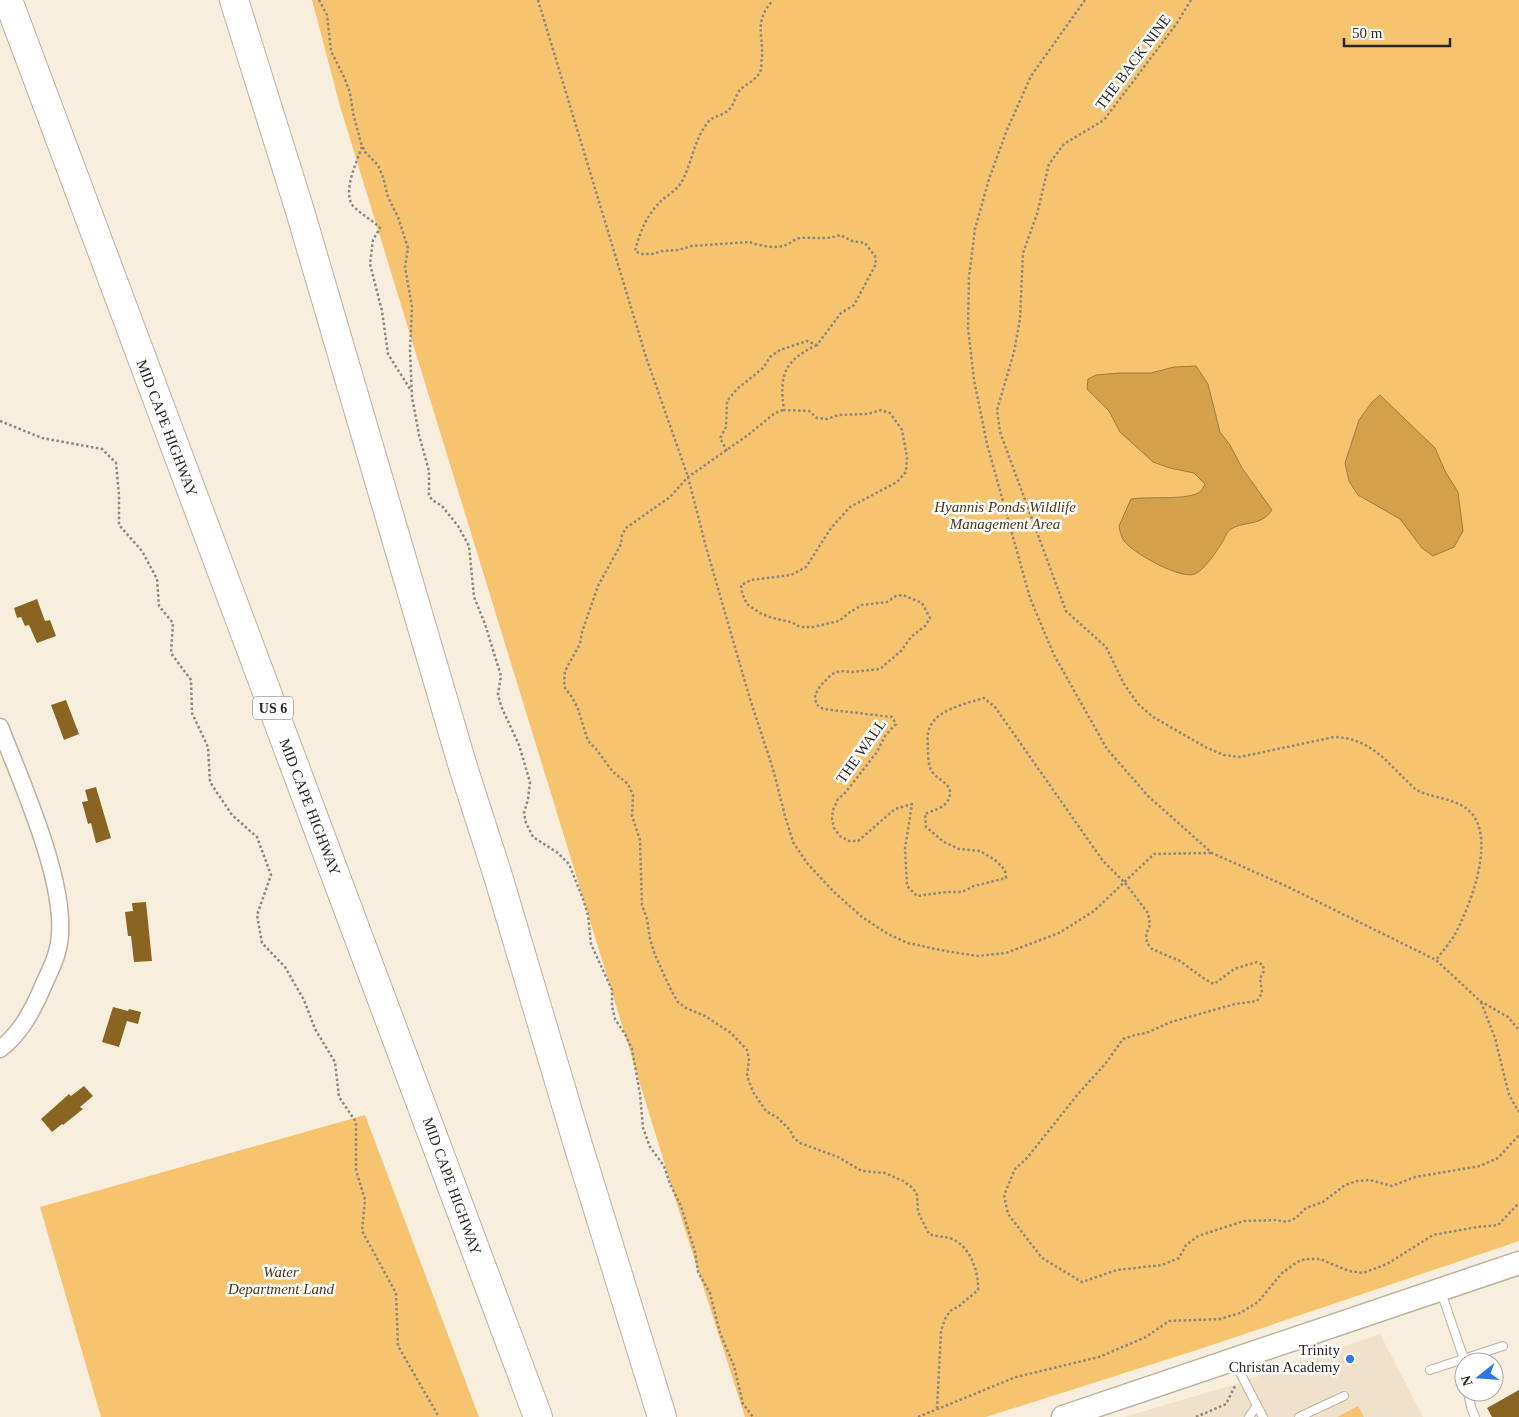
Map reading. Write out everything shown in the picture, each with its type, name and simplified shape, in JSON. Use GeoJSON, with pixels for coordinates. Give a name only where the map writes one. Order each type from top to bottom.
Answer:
{"type":"FeatureCollection","features":[{"type":"Feature","properties":{"kind":"highway","name":"MID CAPE HIGHWAY"},"geometry":{"type":"LineString","coordinates":[[8,0],[538,1417]]}},
{"type":"Feature","properties":{"kind":"highway"},"geometry":{"type":"LineString","coordinates":[[234,0],[300,211],[463,767],[498,876],[662,1417]]}},
{"type":"Feature","properties":{"kind":"street"},"geometry":{"type":"LineString","coordinates":[[0,727],[40,833],[53,874],[60,905],[60,930],[58,952],[33,1009],[20,1029],[8,1043],[0,1048]]}},
{"type":"Feature","properties":{"kind":"street"},"geometry":{"type":"LineString","coordinates":[[1063,1417],[1237,1367],[1441,1290],[1519,1263]]}},
{"type":"Feature","properties":{"kind":"lane"},"geometry":{"type":"LineString","coordinates":[[1441,1290],[1462,1352]]}},
{"type":"Feature","properties":{"kind":"lane"},"geometry":{"type":"LineString","coordinates":[[1486,1352],[1502,1346]]}},
{"type":"Feature","properties":{"kind":"lane"},"geometry":{"type":"LineString","coordinates":[[1430,1370],[1454,1363]]}},
{"type":"Feature","properties":{"kind":"lane"},"geometry":{"type":"LineString","coordinates":[[1237,1367],[1263,1417]]}},
{"type":"Feature","properties":{"kind":"lane"},"geometry":{"type":"LineString","coordinates":[[1299,1417],[1344,1396]]}},
{"type":"Feature","properties":{"kind":"lane"},"geometry":{"type":"LineString","coordinates":[[1470,1402],[1475,1417]]}},
{"type":"Feature","properties":{"kind":"lane"},"geometry":{"type":"LineString","coordinates":[[1249,1417],[1257,1405]]}},
{"type":"Feature","properties":{"kind":"path"},"geometry":{"type":"LineString","coordinates":[[319,0],[327,15],[330,51],[345,78],[350,93],[352,113],[362,146],[381,171],[388,197],[398,217],[408,248],[405,267],[412,307],[411,390],[419,435],[429,471],[429,495],[432,500],[442,506],[458,526],[469,546],[474,597],[485,624],[501,676],[498,694],[501,706],[519,745],[530,782],[524,813],[526,823],[532,837],[558,853],[569,864],[583,899],[588,915],[591,944],[612,990],[612,1006],[615,1019],[632,1049],[640,1094],[643,1128],[650,1147],[664,1166],[670,1184],[681,1206],[695,1252],[698,1272],[710,1293],[720,1334],[734,1366],[743,1404],[753,1417]]}},
{"type":"Feature","properties":{"kind":"path"},"geometry":{"type":"LineString","coordinates":[[538,0],[646,357],[688,477],[708,556],[750,699],[773,768],[793,842],[806,863],[862,917],[888,934],[908,943],[978,956],[1006,952],[1059,933],[1094,911],[1126,883],[1154,854],[1212,853]]}},
{"type":"Feature","properties":{"kind":"path"},"geometry":{"type":"LineString","coordinates":[[773,0],[764,10],[760,20],[762,41],[761,71],[755,79],[741,90],[733,106],[725,113],[711,119],[707,124],[694,148],[689,165],[679,186],[647,216],[634,251],[641,254],[652,254],[679,250],[691,246],[750,242],[756,245],[780,247],[787,245],[797,238],[829,238],[840,235],[852,241],[865,243],[875,256],[876,264],[854,306],[840,313],[817,345],[802,352],[789,363],[783,382],[784,410],[775,413],[726,451],[688,477],[670,497],[626,528],[622,535],[622,544],[598,586],[582,632],[580,644],[565,671],[564,681],[565,688],[578,710],[588,741],[613,772],[628,784],[633,795],[632,816],[640,840],[642,906],[655,955],[678,1002],[731,1032],[747,1050],[749,1058],[747,1076],[753,1092],[766,1111],[778,1118],[790,1130],[794,1138],[800,1143],[838,1157],[862,1172],[885,1173],[903,1181],[913,1188],[917,1195],[918,1212],[929,1234],[952,1239],[962,1245],[969,1253],[978,1276],[978,1290],[950,1311],[945,1319],[941,1331],[937,1409]]}},
{"type":"Feature","properties":{"kind":"path"},"geometry":{"type":"LineString","coordinates":[[1085,0],[1031,76],[1007,130],[988,179],[975,229],[969,277],[968,328],[974,380],[987,444],[1030,598],[1054,656],[1107,749],[1148,796],[1212,853],[1284,885],[1436,960],[1480,1001],[1508,1017],[1519,1030]]}},
{"type":"Feature","properties":{"kind":"path","name":"THE BACK NINE"},"geometry":{"type":"LineString","coordinates":[[1191,0],[1177,23],[1104,120],[1064,144],[1049,164],[1037,214],[1023,254],[1020,319],[1014,352],[997,410],[1000,432],[1066,611],[1106,646],[1124,684],[1138,704],[1154,717],[1205,747],[1224,755],[1240,757],[1334,737],[1348,737],[1365,743],[1380,754],[1417,790],[1455,801],[1468,810],[1480,828],[1482,843],[1476,883],[1470,903],[1453,937],[1436,960]]}},
{"type":"Feature","properties":{"kind":"path"},"geometry":{"type":"LineString","coordinates":[[362,146],[348,195],[352,204],[380,228],[373,240],[370,264],[382,311],[388,354],[411,390]]}},
{"type":"Feature","properties":{"kind":"path"},"geometry":{"type":"LineString","coordinates":[[726,451],[720,438],[726,427],[727,401],[737,389],[763,368],[770,356],[780,350],[807,341],[817,345]]}},
{"type":"Feature","properties":{"kind":"path","name":"THE WALL"},"geometry":{"type":"LineString","coordinates":[[784,410],[809,411],[817,418],[827,419],[838,415],[868,414],[881,410],[890,413],[902,430],[907,457],[906,472],[897,482],[850,507],[831,528],[806,567],[791,575],[751,580],[741,585],[742,594],[747,604],[760,614],[800,626],[813,627],[840,621],[862,605],[887,602],[896,596],[903,595],[922,603],[930,618],[925,626],[911,637],[901,651],[880,669],[852,672],[840,671],[832,674],[820,686],[815,695],[816,704],[823,709],[892,717],[896,724],[885,736],[877,752],[846,793],[838,799],[832,810],[834,828],[840,836],[848,841],[858,841],[895,809],[912,804],[905,848],[907,886],[917,896],[962,892],[979,884],[995,882],[1006,878],[1005,870],[980,851],[960,849],[944,842],[926,827],[925,814],[944,806],[949,799],[950,791],[945,782],[934,774],[928,763],[928,734],[933,722],[952,709],[984,698],[995,707],[1103,861],[1126,883]]}},
{"type":"Feature","properties":{"kind":"path"},"geometry":{"type":"LineString","coordinates":[[0,421],[42,438],[102,449],[116,463],[120,525],[142,551],[157,580],[159,606],[173,622],[171,653],[191,680],[192,713],[208,747],[210,782],[232,815],[257,837],[271,874],[257,915],[262,943],[284,967],[304,1000],[316,1029],[335,1062],[339,1097],[356,1122],[356,1170],[365,1200],[362,1231],[396,1293],[398,1346],[439,1417]]}},
{"type":"Feature","properties":{"kind":"path"},"geometry":{"type":"LineString","coordinates":[[1126,883],[1148,913],[1150,925],[1146,934],[1147,943],[1152,949],[1180,961],[1214,984],[1234,969],[1257,962],[1263,965],[1264,971],[1260,978],[1262,993],[1257,1001],[1235,1004],[1171,1022],[1146,1033],[1135,1034],[1122,1039],[1106,1063],[1078,1094],[1027,1158],[1015,1169],[1004,1194],[1008,1214],[1042,1258],[1082,1282],[1117,1270],[1162,1265],[1179,1258],[1186,1245],[1198,1236],[1244,1221],[1276,1220],[1286,1222],[1296,1218],[1306,1208],[1323,1202],[1346,1185],[1357,1181],[1370,1180],[1392,1186],[1415,1177],[1480,1166],[1498,1158],[1519,1136]]}},
{"type":"Feature","properties":{"kind":"path"},"geometry":{"type":"LineString","coordinates":[[1480,1001],[1495,1038],[1509,1095],[1519,1112]]}},
{"type":"Feature","properties":{"kind":"path"},"geometry":{"type":"LineString","coordinates":[[918,1417],[1016,1377],[1099,1357],[1146,1338],[1169,1321],[1220,1320],[1240,1313],[1258,1302],[1282,1273],[1297,1262],[1305,1259],[1320,1259],[1349,1272],[1363,1273],[1386,1264],[1433,1235],[1477,1226],[1498,1225],[1519,1203]]}},
{"type":"Feature","properties":{"kind":"path"},"geometry":{"type":"LineString","coordinates":[[1196,1417],[1226,1404],[1237,1367]]}},
{"type":"Feature","properties":{"kind":"shaded area"},"geometry":{"type":"Polygon","coordinates":[[[1196,366],[1208,384],[1220,432],[1230,445],[1242,468],[1272,510],[1263,519],[1231,529],[1218,549],[1199,572],[1188,575],[1169,569],[1137,552],[1124,541],[1119,526],[1131,499],[1188,496],[1201,491],[1205,484],[1194,473],[1153,462],[1120,432],[1109,411],[1087,389],[1088,379],[1096,375],[1151,373],[1174,367],[1196,366]]]}},
{"type":"Feature","properties":{"kind":"shaded area"},"geometry":{"type":"Polygon","coordinates":[[[1380,395],[1435,448],[1445,471],[1458,492],[1463,531],[1454,547],[1433,556],[1422,548],[1400,519],[1358,495],[1349,481],[1345,463],[1359,420],[1372,402],[1380,395]]]}},
{"type":"Feature","properties":{"kind":"shaded area","name":"Trinity Christan Academy"},"geometry":{"type":"Polygon","coordinates":[[[1380,1334],[1423,1417],[1124,1417],[1236,1384],[1380,1334]]]}},
{"type":"Feature","properties":{"kind":"green space","name":"Hyannis Ponds Wildlife Management Area"},"geometry":{"type":"Polygon","coordinates":[[[312,0],[1519,0],[1519,1241],[1203,1348],[986,1417],[745,1417],[680,1214],[340,106],[312,0]]]}},
{"type":"Feature","properties":{"kind":"green space","name":"Water Department Land"},"geometry":{"type":"Polygon","coordinates":[[[365,1115],[479,1417],[101,1417],[40,1207],[365,1115]]]}},
{"type":"Feature","properties":{"kind":"green space"},"geometry":{"type":"Polygon","coordinates":[[[1358,1406],[1364,1417],[1337,1417],[1358,1406]]]}},
{"type":"Feature","properties":{"kind":"building"},"geometry":{"type":"Polygon","coordinates":[[[37,599],[45,621],[50,620],[56,636],[37,643],[29,625],[25,626],[21,617],[17,618],[14,608],[37,599]]]}},
{"type":"Feature","properties":{"kind":"building"},"geometry":{"type":"Polygon","coordinates":[[[66,700],[79,734],[64,740],[51,705],[66,700]]]}},
{"type":"Feature","properties":{"kind":"building"},"geometry":{"type":"Polygon","coordinates":[[[96,787],[111,838],[96,843],[91,823],[88,824],[82,802],[88,801],[85,790],[96,787]]]}},
{"type":"Feature","properties":{"kind":"building"},"geometry":{"type":"Polygon","coordinates":[[[146,902],[152,961],[134,962],[131,936],[128,936],[125,912],[133,911],[132,903],[146,902]]]}},
{"type":"Feature","properties":{"kind":"building"},"geometry":{"type":"Polygon","coordinates":[[[113,1007],[141,1012],[138,1024],[127,1021],[119,1047],[102,1042],[113,1007]]]}},
{"type":"Feature","properties":{"kind":"building"},"geometry":{"type":"Polygon","coordinates":[[[84,1086],[93,1096],[80,1107],[83,1109],[52,1132],[41,1119],[69,1094],[71,1096],[84,1086]]]}},
{"type":"Feature","properties":{"kind":"building"},"geometry":{"type":"Polygon","coordinates":[[[1519,1390],[1519,1417],[1492,1417],[1487,1408],[1498,1402],[1504,1402],[1504,1398],[1519,1390]]]}},
{"type":"Feature","properties":{"kind":"place","name":"Trinity Christan Academy"},"geometry":{"type":"Point","coordinates":[1350,1359]}}]}
